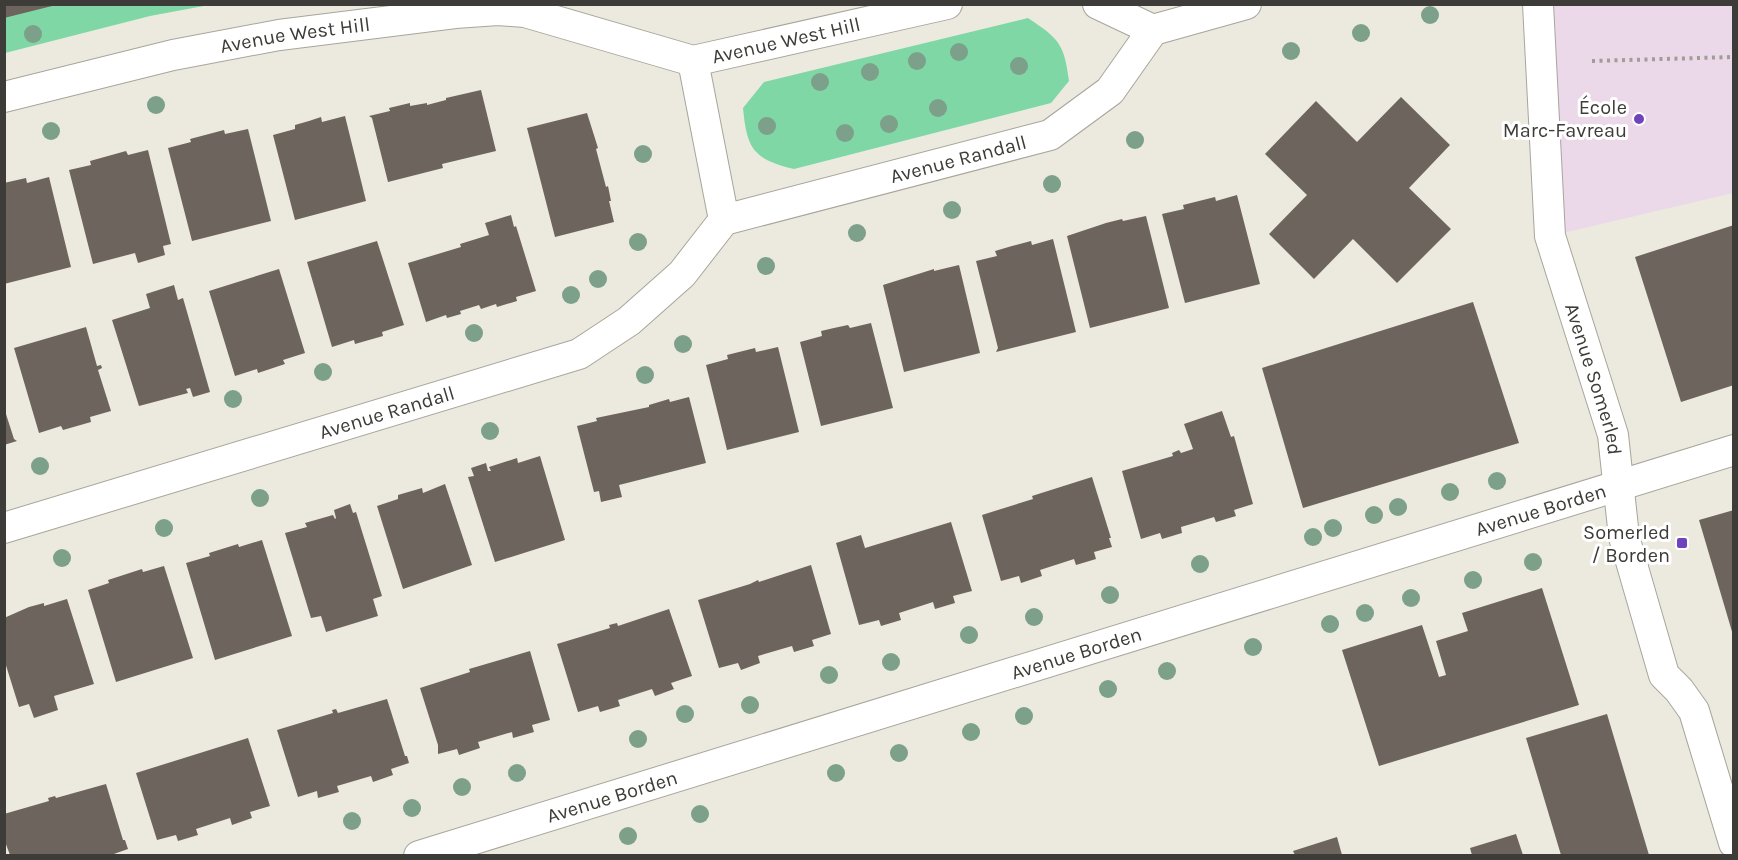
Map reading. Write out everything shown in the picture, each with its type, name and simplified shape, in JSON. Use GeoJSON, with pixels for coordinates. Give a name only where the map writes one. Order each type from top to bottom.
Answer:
{"type":"FeatureCollection","features":[{"type":"Feature","properties":{"kind":"street","name":"Avenue West Hill"},"geometry":{"type":"LineString","coordinates":[[4,97],[230,43],[322,28],[484,8],[525,12],[693,61],[947,4]]}},
{"type":"Feature","properties":{"kind":"street"},"geometry":{"type":"LineString","coordinates":[[1098,4],[1153,30],[1246,4]]}},
{"type":"Feature","properties":{"kind":"street","name":"Avenue Somerled"},"geometry":{"type":"LineString","coordinates":[[1538,4],[1550,236],[1613,435],[1623,537],[1664,675],[1679,690],[1694,711],[1734,843]]}},
{"type":"Feature","properties":{"kind":"street","name":"Avenue Randall"},"geometry":{"type":"LineString","coordinates":[[4,528],[579,354],[629,321],[682,274],[724,220],[1050,135],[1110,91],[1153,30]]}},
{"type":"Feature","properties":{"kind":"street","name":"Avenue West Hill"},"geometry":{"type":"LineString","coordinates":[[693,61],[724,220]]}},
{"type":"Feature","properties":{"kind":"street","name":"Avenue Borden"},"geometry":{"type":"LineString","coordinates":[[419,855],[1734,450]]}},
{"type":"Feature","properties":{"kind":"path"},"geometry":{"type":"LineString","coordinates":[[1592,61],[1734,57]]}},
{"type":"Feature","properties":{"kind":"shaded area","name":"École Marc-Favreau"},"geometry":{"type":"Polygon","coordinates":[[[1538,5],[1733,5],[1733,193],[1550,236],[1538,5]]]}},
{"type":"Feature","properties":{"kind":"green space"},"geometry":{"type":"Polygon","coordinates":[[[4,5],[209,5],[150,16],[5,53],[4,5]]]}},
{"type":"Feature","properties":{"kind":"green space"},"geometry":{"type":"Polygon","coordinates":[[[1028,18],[1053,37],[1065,58],[1069,81],[1051,103],[794,169],[769,161],[761,156],[750,143],[743,108],[764,82],[1028,18]]]}},
{"type":"Feature","properties":{"kind":"building"},"geometry":{"type":"Polygon","coordinates":[[[4,4],[56,4],[56,5],[4,18],[4,4]]]}},
{"type":"Feature","properties":{"kind":"building"},"geometry":{"type":"Polygon","coordinates":[[[481,90],[496,151],[442,164],[443,168],[388,182],[372,118],[369,116],[410,103],[410,106],[427,103],[427,105],[481,90]]]}},
{"type":"Feature","properties":{"kind":"building"},"geometry":{"type":"Polygon","coordinates":[[[1401,97],[1450,145],[1409,188],[1451,229],[1397,283],[1353,239],[1314,279],[1269,234],[1307,195],[1265,154],[1316,101],[1357,142],[1401,97]]]}},
{"type":"Feature","properties":{"kind":"building"},"geometry":{"type":"Polygon","coordinates":[[[587,113],[598,148],[596,149],[606,187],[608,186],[614,222],[555,237],[527,128],[587,113]]]}},
{"type":"Feature","properties":{"kind":"building"},"geometry":{"type":"Polygon","coordinates":[[[345,116],[366,201],[295,220],[273,135],[295,129],[295,125],[321,117],[322,122],[345,116]]]}},
{"type":"Feature","properties":{"kind":"building"},"geometry":{"type":"Polygon","coordinates":[[[248,129],[271,221],[192,241],[168,148],[191,142],[190,139],[224,130],[225,134],[248,129]]]}},
{"type":"Feature","properties":{"kind":"building"},"geometry":{"type":"Polygon","coordinates":[[[148,150],[171,244],[163,246],[165,255],[138,263],[135,253],[93,264],[69,170],[91,165],[90,161],[126,151],[128,155],[148,150]]]}},
{"type":"Feature","properties":{"kind":"building"},"geometry":{"type":"Polygon","coordinates":[[[49,177],[71,267],[4,284],[4,183],[26,178],[27,183],[49,177]]]}},
{"type":"Feature","properties":{"kind":"building"},"geometry":{"type":"Polygon","coordinates":[[[1237,195],[1260,284],[1185,303],[1162,214],[1184,209],[1183,205],[1215,197],[1216,201],[1237,195]]]}},
{"type":"Feature","properties":{"kind":"building"},"geometry":{"type":"Polygon","coordinates":[[[511,215],[536,291],[516,297],[517,301],[497,307],[496,304],[481,309],[479,305],[460,311],[461,314],[447,318],[446,315],[426,322],[408,263],[461,247],[460,244],[489,235],[485,223],[511,215]]]}},
{"type":"Feature","properties":{"kind":"building"},"geometry":{"type":"Polygon","coordinates":[[[1146,216],[1169,308],[1090,328],[1067,236],[1106,223],[1146,216]]]}},
{"type":"Feature","properties":{"kind":"building"},"geometry":{"type":"Polygon","coordinates":[[[1734,225],[1734,385],[1681,402],[1635,257],[1734,225]]]}},
{"type":"Feature","properties":{"kind":"building"},"geometry":{"type":"Polygon","coordinates":[[[1053,239],[1076,332],[996,352],[998,348],[976,261],[997,256],[995,251],[1012,246],[1031,241],[1032,245],[1053,239]]]}},
{"type":"Feature","properties":{"kind":"building"},"geometry":{"type":"Polygon","coordinates":[[[377,241],[404,325],[382,332],[383,336],[355,344],[354,340],[332,347],[307,262],[377,241]]]}},
{"type":"Feature","properties":{"kind":"building"},"geometry":{"type":"Polygon","coordinates":[[[959,265],[980,353],[904,372],[883,285],[934,269],[934,271],[959,265]]]}},
{"type":"Feature","properties":{"kind":"building"},"geometry":{"type":"Polygon","coordinates":[[[279,269],[305,353],[283,360],[285,364],[258,373],[257,369],[235,376],[209,291],[279,269]]]}},
{"type":"Feature","properties":{"kind":"building"},"geometry":{"type":"Polygon","coordinates":[[[174,285],[178,300],[183,298],[210,392],[193,397],[190,388],[186,389],[188,393],[139,406],[112,320],[150,308],[146,294],[174,285]]]}},
{"type":"Feature","properties":{"kind":"building"},"geometry":{"type":"Polygon","coordinates":[[[1473,302],[1519,443],[1303,508],[1262,368],[1473,302]]]}},
{"type":"Feature","properties":{"kind":"building"},"geometry":{"type":"Polygon","coordinates":[[[871,323],[893,408],[821,426],[800,342],[822,336],[821,331],[871,323]]]}},
{"type":"Feature","properties":{"kind":"building"},"geometry":{"type":"Polygon","coordinates":[[[86,327],[97,366],[101,365],[102,368],[98,370],[111,411],[90,417],[91,422],[63,430],[61,426],[39,433],[14,348],[86,327]]]}},
{"type":"Feature","properties":{"kind":"building"},"geometry":{"type":"Polygon","coordinates":[[[778,347],[799,432],[727,450],[706,365],[728,359],[727,355],[755,348],[756,352],[778,347]]]}},
{"type":"Feature","properties":{"kind":"building"},"geometry":{"type":"Polygon","coordinates":[[[689,397],[706,463],[619,485],[622,497],[601,502],[599,491],[594,492],[577,426],[597,421],[596,418],[649,407],[649,405],[669,399],[670,402],[689,397]]]}},
{"type":"Feature","properties":{"kind":"building"},"geometry":{"type":"Polygon","coordinates":[[[5,411],[14,439],[17,441],[4,445],[5,411]]]}},
{"type":"Feature","properties":{"kind":"building"},"geometry":{"type":"Polygon","coordinates":[[[1222,411],[1231,437],[1234,436],[1253,504],[1234,510],[1236,516],[1216,522],[1214,517],[1181,527],[1182,533],[1162,539],[1160,533],[1141,539],[1122,471],[1173,456],[1172,453],[1179,450],[1181,453],[1193,449],[1184,424],[1222,411]]]}},
{"type":"Feature","properties":{"kind":"building"},"geometry":{"type":"Polygon","coordinates":[[[540,456],[565,540],[495,562],[468,477],[474,476],[471,468],[486,463],[488,471],[491,471],[489,467],[517,458],[518,463],[540,456]]]}},
{"type":"Feature","properties":{"kind":"building"},"geometry":{"type":"Polygon","coordinates":[[[1092,477],[1112,547],[1094,552],[1096,559],[1076,565],[1074,559],[1040,570],[1042,576],[1021,583],[1019,576],[1001,581],[982,515],[1092,477]]]}},
{"type":"Feature","properties":{"kind":"building"},"geometry":{"type":"Polygon","coordinates":[[[445,484],[472,565],[403,589],[377,506],[398,499],[398,495],[422,488],[423,493],[445,484]]]}},
{"type":"Feature","properties":{"kind":"building"},"geometry":{"type":"Polygon","coordinates":[[[350,504],[353,513],[356,512],[382,596],[373,599],[378,616],[326,632],[321,616],[311,618],[285,533],[307,527],[305,523],[333,515],[335,519],[334,510],[350,504]]]}},
{"type":"Feature","properties":{"kind":"building"},"geometry":{"type":"Polygon","coordinates":[[[1734,510],[1734,634],[1733,635],[1699,520],[1734,510]]]}},
{"type":"Feature","properties":{"kind":"building"},"geometry":{"type":"Polygon","coordinates":[[[951,522],[972,591],[953,596],[955,603],[935,609],[933,602],[899,613],[901,620],[881,626],[879,620],[859,625],[836,543],[861,535],[865,548],[951,522]]]}},
{"type":"Feature","properties":{"kind":"building"},"geometry":{"type":"Polygon","coordinates":[[[262,540],[292,636],[215,660],[186,563],[238,544],[239,547],[262,540]]]}},
{"type":"Feature","properties":{"kind":"building"},"geometry":{"type":"Polygon","coordinates":[[[811,565],[831,634],[812,640],[814,646],[794,652],[792,646],[758,656],[760,663],[741,670],[738,663],[719,668],[698,600],[811,565]]]}},
{"type":"Feature","properties":{"kind":"building"},"geometry":{"type":"Polygon","coordinates":[[[164,566],[193,658],[116,682],[88,590],[109,583],[108,580],[142,569],[143,572],[164,566]]]}},
{"type":"Feature","properties":{"kind":"building"},"geometry":{"type":"Polygon","coordinates":[[[1542,588],[1579,705],[1379,766],[1342,650],[1422,625],[1439,677],[1446,675],[1436,641],[1468,631],[1462,613],[1542,588]]]}},
{"type":"Feature","properties":{"kind":"building"},"geometry":{"type":"Polygon","coordinates":[[[67,599],[94,684],[54,696],[58,710],[34,718],[29,704],[19,707],[4,659],[4,618],[29,607],[44,603],[44,606],[67,599]]]}},
{"type":"Feature","properties":{"kind":"building"},"geometry":{"type":"Polygon","coordinates":[[[669,609],[692,676],[671,683],[674,689],[655,696],[652,689],[618,700],[620,706],[600,712],[598,706],[578,712],[557,644],[610,628],[609,625],[617,623],[618,626],[669,609]]]}},
{"type":"Feature","properties":{"kind":"building"},"geometry":{"type":"Polygon","coordinates":[[[530,651],[550,720],[532,725],[534,732],[513,738],[512,732],[478,742],[480,748],[459,755],[457,749],[438,754],[438,745],[420,688],[470,672],[469,669],[530,651]]]}},
{"type":"Feature","properties":{"kind":"building"},"geometry":{"type":"Polygon","coordinates":[[[387,699],[409,763],[391,769],[393,775],[373,782],[371,776],[337,786],[339,792],[318,798],[317,791],[298,797],[277,730],[333,713],[332,710],[336,709],[338,713],[387,699]]]}},
{"type":"Feature","properties":{"kind":"building"},"geometry":{"type":"Polygon","coordinates":[[[1607,714],[1649,855],[1561,855],[1526,738],[1607,714]]]}},
{"type":"Feature","properties":{"kind":"building"},"geometry":{"type":"Polygon","coordinates":[[[248,738],[270,806],[250,812],[252,818],[232,825],[230,818],[196,829],[198,835],[178,841],[176,835],[157,840],[136,773],[248,738]]]}},
{"type":"Feature","properties":{"kind":"building"},"geometry":{"type":"Polygon","coordinates":[[[106,784],[123,840],[128,849],[111,855],[10,855],[4,839],[4,814],[49,801],[48,798],[55,796],[56,798],[106,784]]]}},
{"type":"Feature","properties":{"kind":"building"},"geometry":{"type":"Polygon","coordinates":[[[1516,834],[1523,855],[1472,855],[1470,848],[1516,834]]]}},
{"type":"Feature","properties":{"kind":"building"},"geometry":{"type":"Polygon","coordinates":[[[1337,837],[1342,855],[1295,855],[1293,851],[1337,837]]]}},
{"type":"Feature","properties":{"kind":"place","name":"École Marc-Favreau"},"geometry":{"type":"Point","coordinates":[1639,119]}},
{"type":"Feature","properties":{"kind":"place","name":"Somerled / Borden"},"geometry":{"type":"Point","coordinates":[1682,543]}}]}
